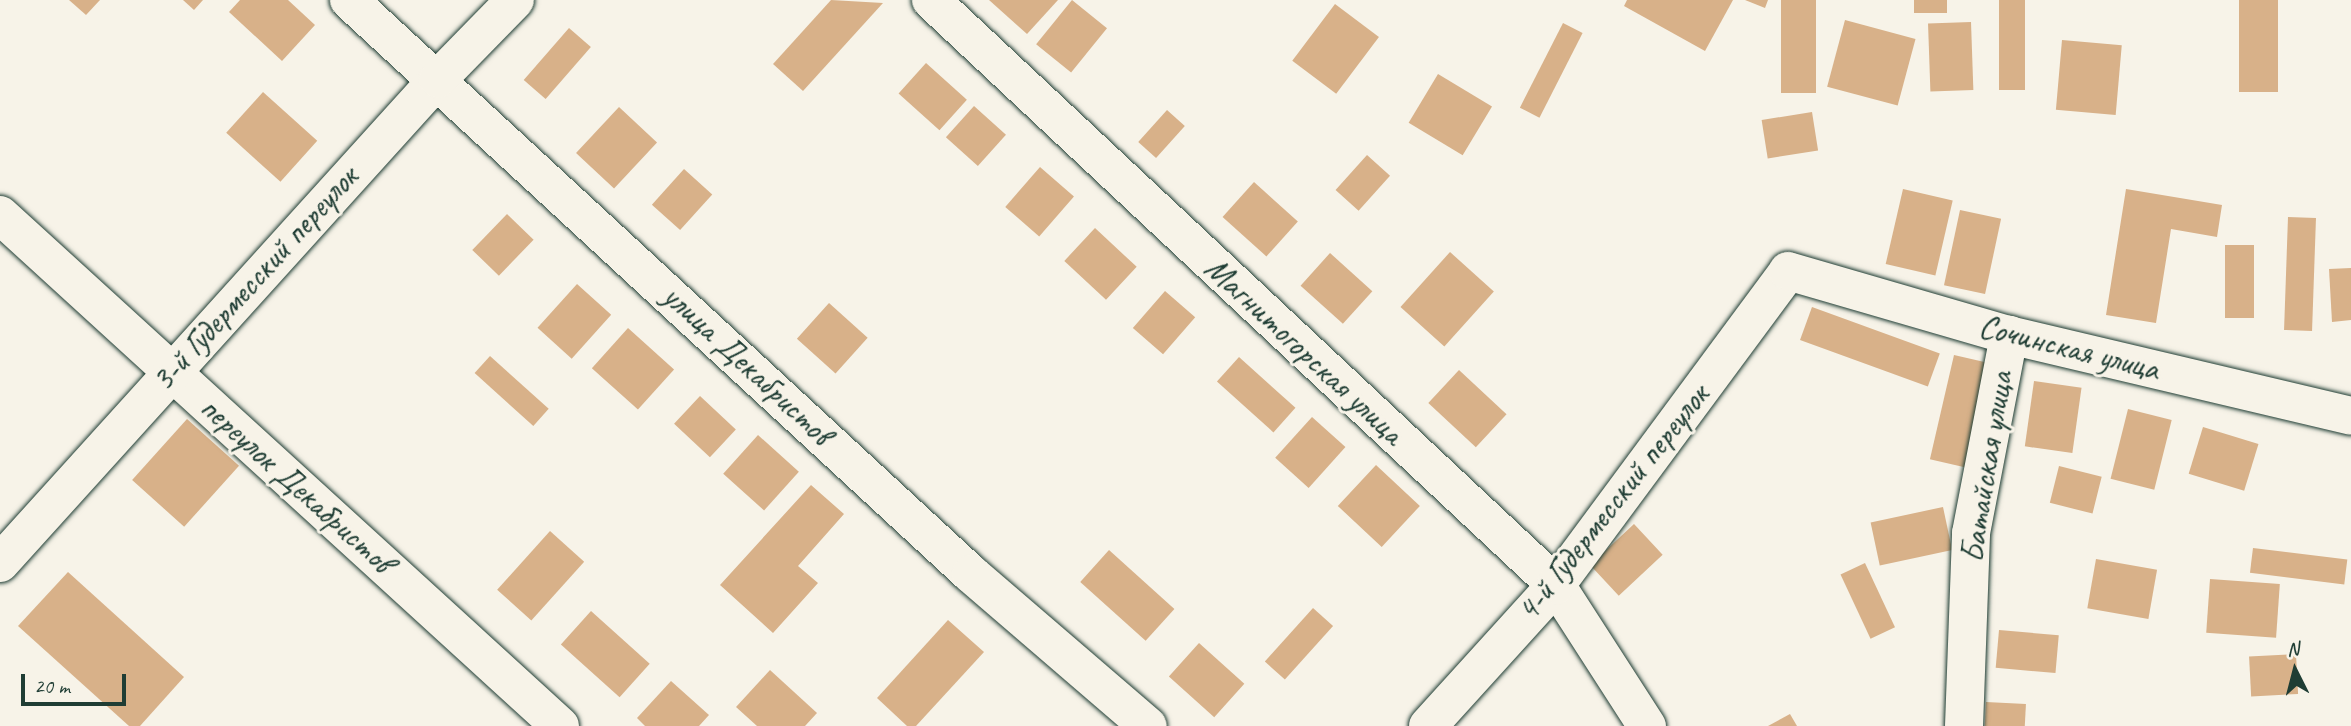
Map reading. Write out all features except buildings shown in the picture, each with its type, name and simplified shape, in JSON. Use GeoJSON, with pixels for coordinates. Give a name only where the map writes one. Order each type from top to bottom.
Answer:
{"type":"FeatureCollection","features":[{"type":"Feature","properties":{"kind":"street","name":"улица Декабристов"},"geometry":{"type":"LineString","coordinates":[[349,0],[438,79],[971,574],[1148,726]]}},
{"type":"Feature","properties":{"kind":"street","name":"3-й Гудермесский переулок"},"geometry":{"type":"LineString","coordinates":[[0,563],[438,79],[515,0]]}},
{"type":"Feature","properties":{"kind":"street","name":"Магнитогорская улица"},"geometry":{"type":"LineString","coordinates":[[931,0],[1556,585],[1647,726]]}},
{"type":"Feature","properties":{"kind":"street","name":"переулок Декабристов"},"geometry":{"type":"LineString","coordinates":[[0,215],[560,726]]}},
{"type":"Feature","properties":{"kind":"street","name":"4-й Гудермесский переулок"},"geometry":{"type":"LineString","coordinates":[[1428,726],[1556,585],[1788,271]]}},
{"type":"Feature","properties":{"kind":"street","name":"Сочинская улица"},"geometry":{"type":"LineString","coordinates":[[1788,271],[2009,335],[2351,416]]}},
{"type":"Feature","properties":{"kind":"street","name":"Батайская улица"},"geometry":{"type":"LineString","coordinates":[[1964,726],[1970,533],[2009,335]]}}]}
